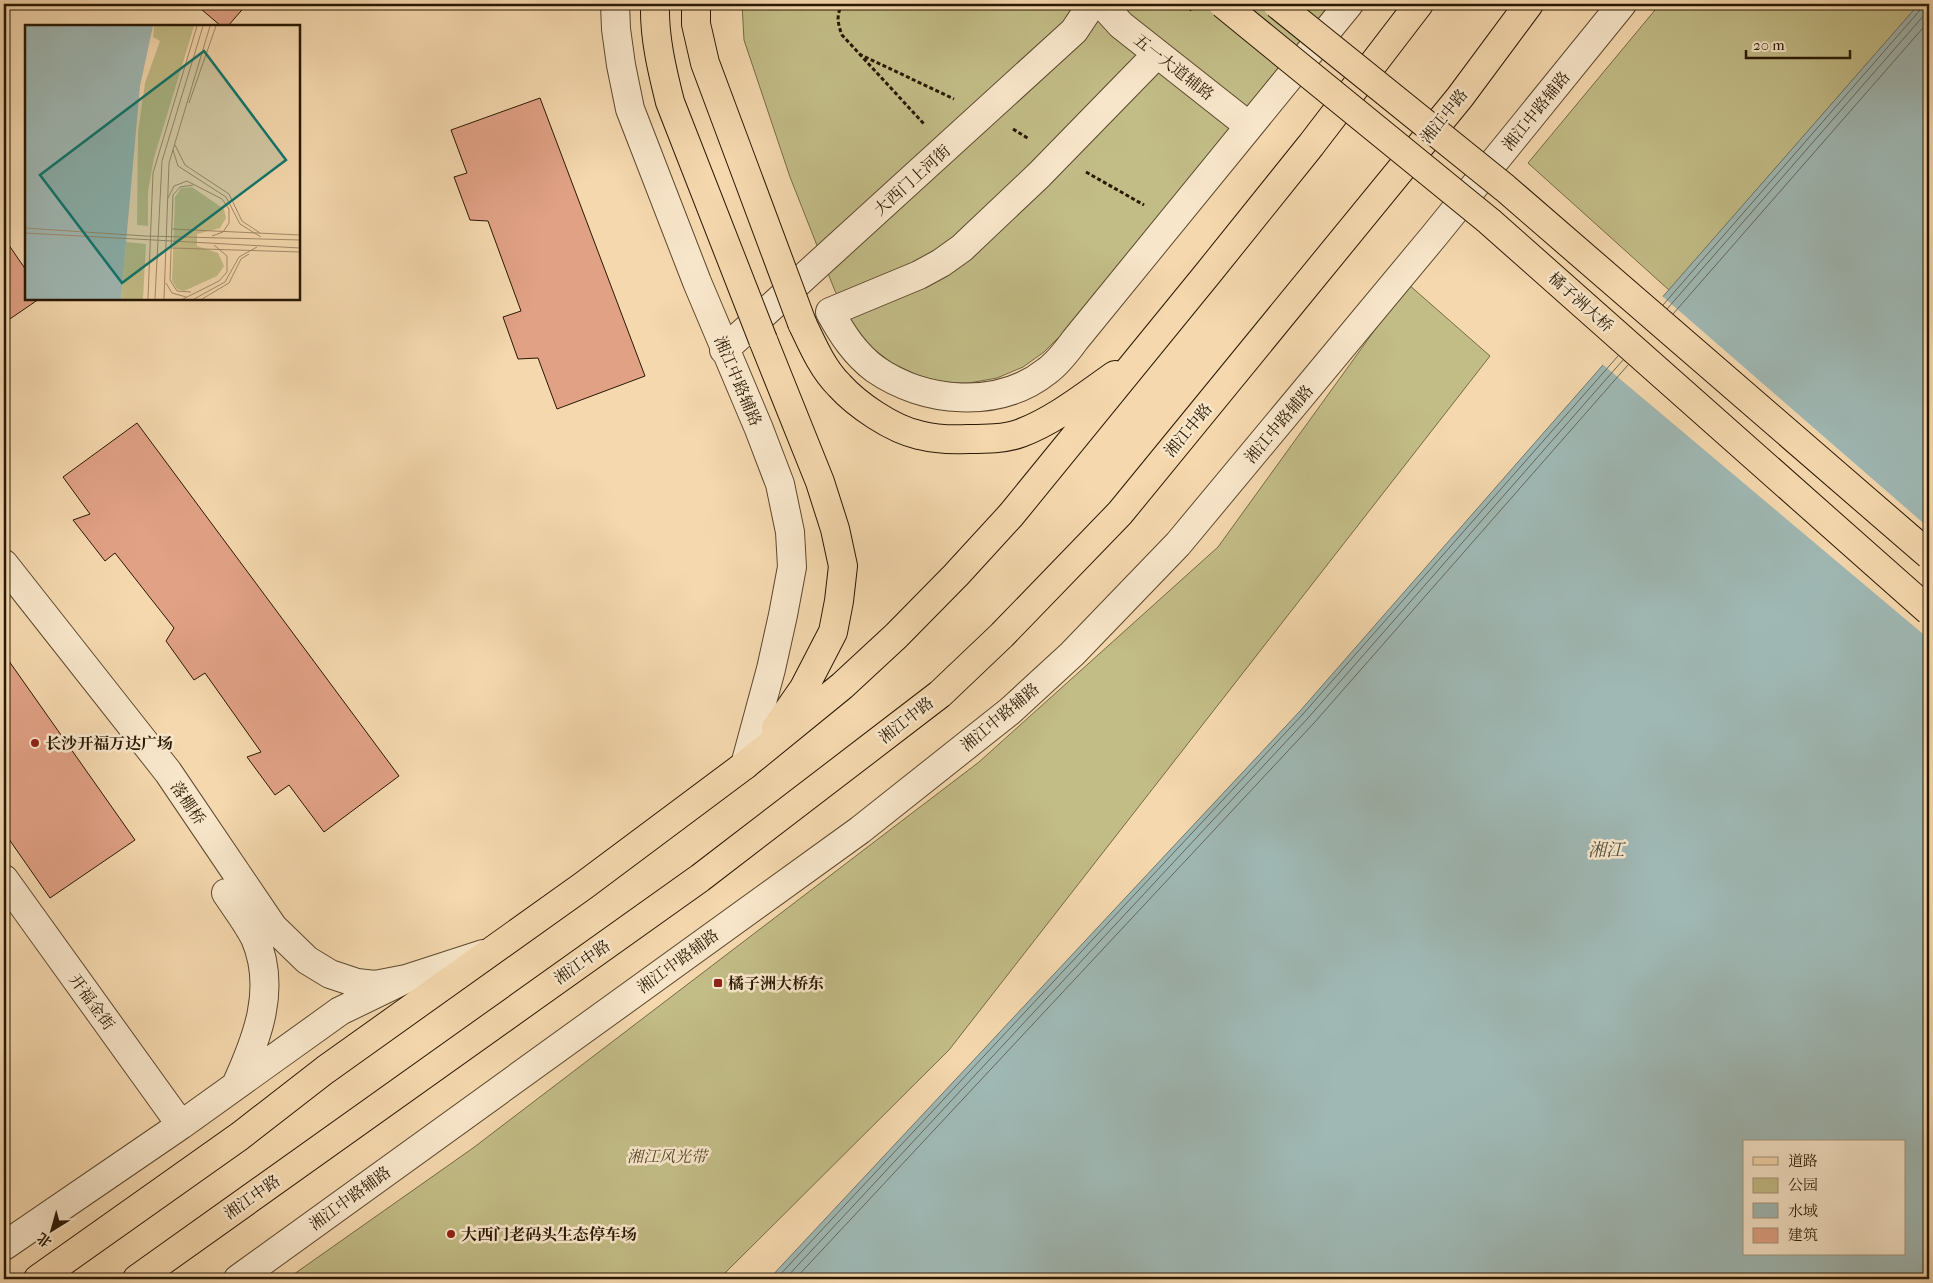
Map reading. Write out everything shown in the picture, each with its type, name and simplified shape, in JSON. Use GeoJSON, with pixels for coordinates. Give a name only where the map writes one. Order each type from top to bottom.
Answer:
{"type":"FeatureCollection","features":[{"type":"Feature","properties":{"kind":"main road"},"geometry":{"type":"LineString","coordinates":[[655,4],[654,17],[660,61],[670,102],[820,482],[835,529],[843,566],[833,632],[804,688],[782,721],[745,765]]}},
{"type":"Feature","properties":{"kind":"main road"},"geometry":{"type":"LineString","coordinates":[[696,4],[696,24],[705,64],[802,323],[815,350],[838,384],[861,405],[889,423],[918,435],[952,440],[988,439],[1019,434],[1042,424],[1139,359]]}},
{"type":"Feature","properties":{"kind":"main road","name":"橘子洲大桥"},"geometry":{"type":"LineString","coordinates":[[1223,4],[1489,221],[1929,611]]}},
{"type":"Feature","properties":{"kind":"main road"},"geometry":{"type":"LineString","coordinates":[[1277,4],[1505,188],[1929,555]]}},
{"type":"Feature","properties":{"kind":"main road"},"geometry":{"type":"LineString","coordinates":[[38,1279],[240,1136],[325,1070],[494,951],[745,765],[842,686],[896,636],[1011,515],[1311,145],[1419,4]]}},
{"type":"Feature","properties":{"kind":"main road","name":"湘江中路"},"geometry":{"type":"LineString","coordinates":[[137,1279],[700,878],[940,694],[1008,629],[1120,513],[1460,97],[1529,4]]}},
{"type":"Feature","properties":{"kind":"street","name":"湘江中路辅路"},"geometry":{"type":"LineString","coordinates":[[615,4],[616,30],[621,65],[630,108],[724,350],[759,429],[780,484],[790,532],[792,567],[783,615],[772,670],[745,765]]}},
{"type":"Feature","properties":{"kind":"street","name":"大西门上河街"},"geometry":{"type":"LineString","coordinates":[[724,350],[1074,31],[1092,4]]}},
{"type":"Feature","properties":{"kind":"street","name":"五一大道辅路"},"geometry":{"type":"LineString","coordinates":[[1102,4],[1121,25],[1250,126]]}},
{"type":"Feature","properties":{"kind":"street"},"geometry":{"type":"LineString","coordinates":[[1157,54],[1058,155],[962,248],[941,263],[919,275],[830,312],[842,334],[856,352],[875,369],[898,382],[924,392],[947,396],[967,398],[992,396],[1014,390],[1047,372],[1076,340],[1349,4]]}},
{"type":"Feature","properties":{"kind":"street","name":"湘江中路辅路"},"geometry":{"type":"LineString","coordinates":[[238,1279],[860,830],[1010,711],[1065,660],[1178,544],[1428,244],[1622,4]]}},
{"type":"Feature","properties":{"kind":"street","name":"落棚桥"},"geometry":{"type":"LineString","coordinates":[[4,564],[168,772],[273,928],[307,960],[330,974],[357,983],[375,985],[406,979]]}},
{"type":"Feature","properties":{"kind":"street","name":"落棚桥"},"geometry":{"type":"LineString","coordinates":[[4,574],[152,784],[255,939],[261,959],[265,989],[262,1019],[252,1050],[236,1085]]}},
{"type":"Feature","properties":{"kind":"street","name":"开福金街"},"geometry":{"type":"LineString","coordinates":[[4,879],[181,1125]]}},
{"type":"Feature","properties":{"kind":"street"},"geometry":{"type":"LineString","coordinates":[[4,1246],[181,1125],[340,1011],[406,979],[494,951]]}},
{"type":"Feature","properties":{"kind":"path"},"geometry":{"type":"LineString","coordinates":[[844,4],[840,8],[838,24],[842,35],[947,148]]}},
{"type":"Feature","properties":{"kind":"path"},"geometry":{"type":"LineString","coordinates":[[859,54],[986,113],[1172,222]]}},
{"type":"Feature","properties":{"kind":"green space"},"geometry":{"type":"Polygon","coordinates":[[[742,4],[1330,4],[1067,329],[1044,352],[1023,367],[997,378],[969,383],[943,383],[917,375],[892,363],[871,347],[854,326],[835,291],[790,177],[744,40],[742,4]]]}},
{"type":"Feature","properties":{"kind":"green space"},"geometry":{"type":"Polygon","coordinates":[[[1660,4],[1919,4],[1669,290],[1528,163],[1660,4]]]}},
{"type":"Feature","properties":{"kind":"green space","name":"湘江风光带"},"geometry":{"type":"Polygon","coordinates":[[[1408,284],[1490,356],[949,1050],[719,1279],[287,1279],[473,1148],[979,762],[1218,547],[1408,284]]]}},
{"type":"Feature","properties":{"kind":"water","name":"湘江"},"geometry":{"type":"Polygon","coordinates":[[[1919,4],[1929,4],[1929,1279],[769,1279],[1300,711],[1919,4]]]}},
{"type":"Feature","properties":{"kind":"pier"},"geometry":{"type":"Polygon","coordinates":[[[1661,295],[1929,528],[1929,639],[1601,363],[1661,295]]]}},
{"type":"Feature","properties":{"kind":"building"},"geometry":{"type":"Polygon","coordinates":[[[195,4],[247,4],[229,25],[220,25],[195,4]]]}},
{"type":"Feature","properties":{"kind":"building"},"geometry":{"type":"Polygon","coordinates":[[[540,98],[645,376],[557,409],[538,358],[518,359],[503,317],[521,311],[488,221],[470,220],[454,177],[467,173],[451,130],[540,98]]]}},
{"type":"Feature","properties":{"kind":"building"},"geometry":{"type":"Polygon","coordinates":[[[4,238],[25,269],[25,300],[38,300],[4,323],[4,238]]]}},
{"type":"Feature","properties":{"kind":"building"},"geometry":{"type":"Polygon","coordinates":[[[137,423],[399,776],[324,832],[289,785],[275,795],[247,757],[261,752],[205,673],[194,680],[166,641],[174,628],[115,553],[105,561],[73,520],[90,514],[63,477],[137,423]]]}},
{"type":"Feature","properties":{"kind":"building","name":"长沙开福万达广场"},"geometry":{"type":"Polygon","coordinates":[[[4,654],[135,840],[50,898],[4,832],[4,654]]]}},
{"type":"Feature","properties":{"kind":"place","name":"长沙开福万达广场"},"geometry":{"type":"Point","coordinates":[35,743]}},
{"type":"Feature","properties":{"kind":"place","name":"橘子洲大桥东"},"geometry":{"type":"Point","coordinates":[718,983]}},
{"type":"Feature","properties":{"kind":"place","name":"大西门老码头生态停车场"},"geometry":{"type":"Point","coordinates":[451,1234]}}]}
